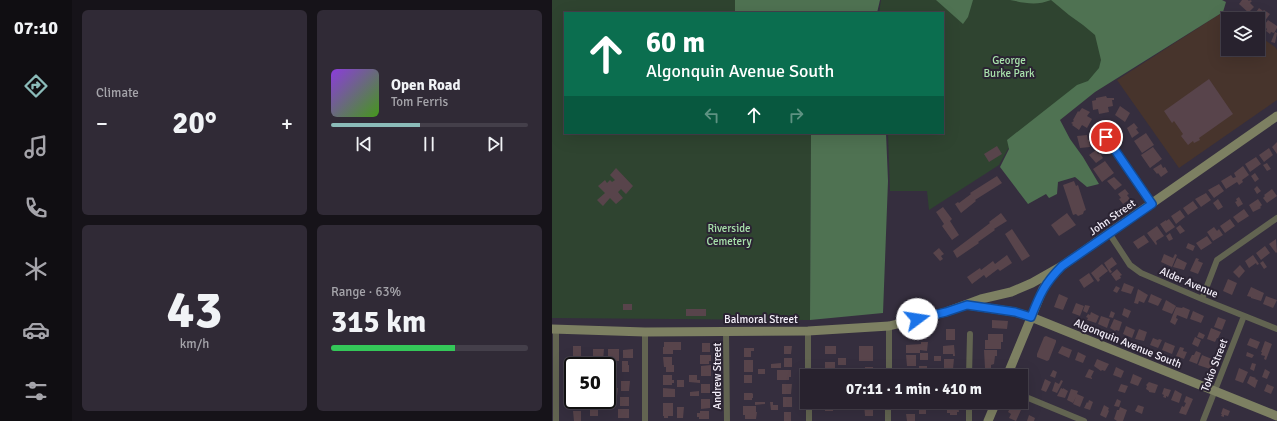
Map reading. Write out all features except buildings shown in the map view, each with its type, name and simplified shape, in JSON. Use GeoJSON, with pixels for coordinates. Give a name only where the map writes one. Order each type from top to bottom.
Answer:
{"type":"FeatureCollection","features":[{"type":"Feature","properties":{"kind":"main road","name":"John Street"},"geometry":{"type":"LineString","coordinates":[[1010,369],[1043,289],[1051,277],[1062,266],[1277,116]]}},
{"type":"Feature","properties":{"kind":"main road","name":"Balmoral Street"},"geometry":{"type":"LineString","coordinates":[[554,329],[645,332],[808,331],[889,326],[946,312],[981,299],[1011,292],[1024,287],[1062,266]]}},
{"type":"Feature","properties":{"kind":"main road","name":"Algonquin Avenue South"},"geometry":{"type":"LineString","coordinates":[[967,305],[1015,312],[1031,317],[1277,416]]}},
{"type":"Feature","properties":{"kind":"main road"},"geometry":{"type":"LineString","coordinates":[[988,421],[993,409]]}},
{"type":"Feature","properties":{"kind":"street"},"geometry":{"type":"LineString","coordinates":[[1106,137],[1152,204]]}},
{"type":"Feature","properties":{"kind":"street"},"geometry":{"type":"LineString","coordinates":[[1202,299],[1217,260],[1276,221]]}},
{"type":"Feature","properties":{"kind":"street","name":"Alder Avenue"},"geometry":{"type":"LineString","coordinates":[[1109,234],[1122,255],[1135,269],[1202,299],[1277,329]]}},
{"type":"Feature","properties":{"kind":"street","name":"Tokio Street"},"geometry":{"type":"LineString","coordinates":[[1203,421],[1244,316]]}},
{"type":"Feature","properties":{"kind":"street"},"geometry":{"type":"LineString","coordinates":[[888,369],[889,326]]}},
{"type":"Feature","properties":{"kind":"street"},"geometry":{"type":"LineString","coordinates":[[554,329],[556,421]]}},
{"type":"Feature","properties":{"kind":"street","name":"Andrew Street"},"geometry":{"type":"LineString","coordinates":[[726,331],[727,421]]}},
{"type":"Feature","properties":{"kind":"street"},"geometry":{"type":"LineString","coordinates":[[808,331],[808,369]]}},
{"type":"Feature","properties":{"kind":"street"},"geometry":{"type":"LineString","coordinates":[[645,332],[645,421]]}},
{"type":"Feature","properties":{"kind":"street"},"geometry":{"type":"LineString","coordinates":[[969,369],[970,334]]}},
{"type":"Feature","properties":{"kind":"street"},"geometry":{"type":"LineString","coordinates":[[1028,398],[1084,421]]}},
{"type":"Feature","properties":{"kind":"street"},"geometry":{"type":"LineString","coordinates":[[809,409],[809,421]]}},
{"type":"Feature","properties":{"kind":"street"},"geometry":{"type":"LineString","coordinates":[[888,409],[888,421]]}},
{"type":"Feature","properties":{"kind":"street"},"geometry":{"type":"LineString","coordinates":[[969,409],[969,421]]}},
{"type":"Feature","properties":{"kind":"shaded area"},"geometry":{"type":"Polygon","coordinates":[[[1221,13],[1221,56],[1265,56],[1265,40],[1277,50],[1277,100],[1179,168],[1117,80],[1221,13]]]}},
{"type":"Feature","properties":{"kind":"green space","name":"Riverside Cemetery"},"geometry":{"type":"Polygon","coordinates":[[[552,0],[735,0],[735,12],[564,12],[564,134],[811,134],[810,320],[552,318],[552,0]]]}},
{"type":"Feature","properties":{"kind":"green space"},"geometry":{"type":"Polygon","coordinates":[[[735,0],[880,0],[877,12],[735,12],[735,0]]]}},
{"type":"Feature","properties":{"kind":"green space","name":"George Burke Park"},"geometry":{"type":"Polygon","coordinates":[[[881,0],[1108,0],[1112,80],[1044,122],[1008,149],[999,165],[929,210],[927,191],[890,191],[888,134],[944,134],[944,12],[879,12],[881,0]]]}},
{"type":"Feature","properties":{"kind":"green space"},"geometry":{"type":"Polygon","coordinates":[[[936,0],[973,0],[968,17],[963,24],[936,0]]]}},
{"type":"Feature","properties":{"kind":"green space"},"geometry":{"type":"Polygon","coordinates":[[[1010,0],[1051,0],[1046,2],[1026,3],[1010,0]]]}},
{"type":"Feature","properties":{"kind":"green space"},"geometry":{"type":"Polygon","coordinates":[[[1051,0],[1222,0],[1226,2],[1223,12],[1095,92],[1060,120],[1070,139],[1099,184],[1087,187],[1075,177],[1058,182],[1057,194],[1049,198],[1046,194],[1028,204],[1000,167],[1009,149],[1007,140],[1077,85],[1088,81],[1099,68],[1101,60],[1095,35],[1051,0]]]}},
{"type":"Feature","properties":{"kind":"green space"},"geometry":{"type":"Polygon","coordinates":[[[811,134],[886,134],[888,181],[883,313],[810,320],[811,134]]]}},
{"type":"Feature","properties":{"kind":"route"},"geometry":{"type":"LineString","coordinates":[[917,319],[967,305],[1015,312],[1031,317],[1043,289],[1051,277],[1062,266],[1152,204],[1106,137]]}}]}
